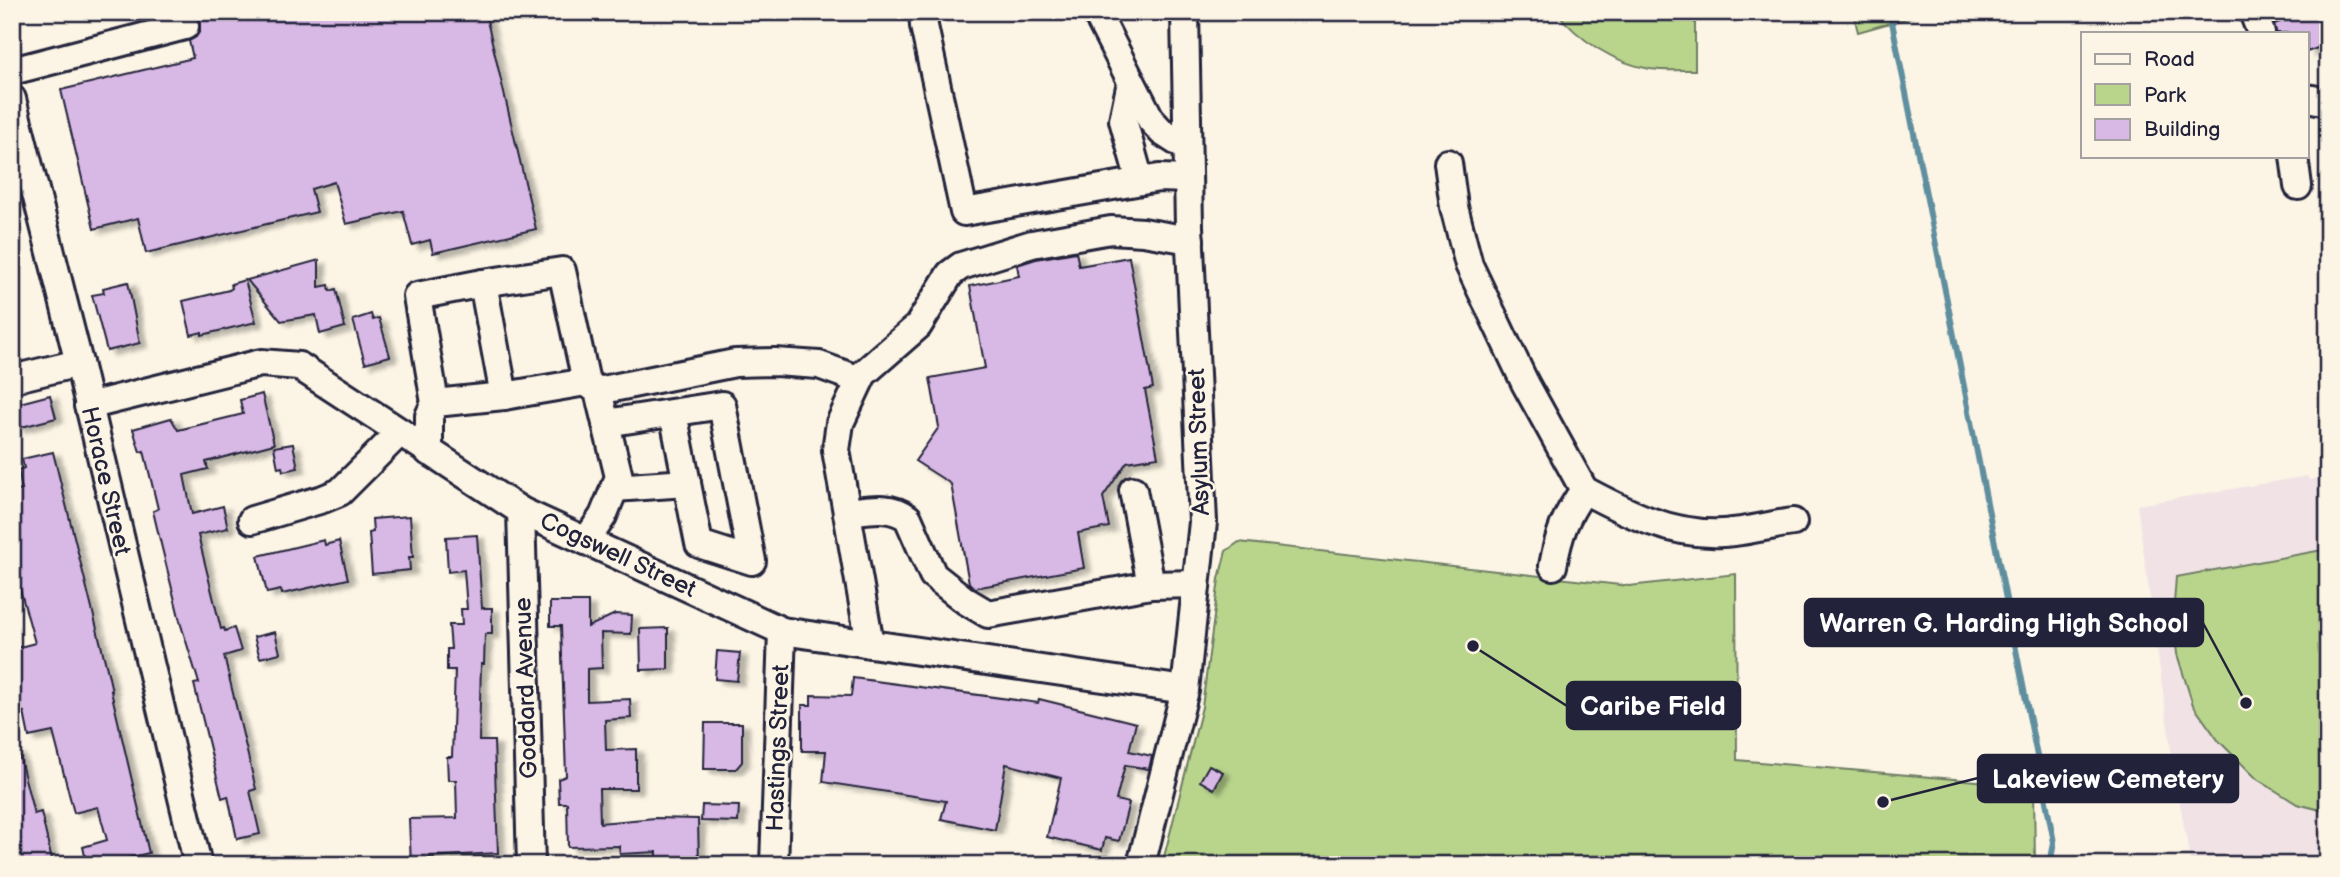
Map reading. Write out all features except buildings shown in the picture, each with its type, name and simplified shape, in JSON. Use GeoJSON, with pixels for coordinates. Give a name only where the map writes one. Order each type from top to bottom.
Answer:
{"type":"FeatureCollection","features":[{"type":"Feature","properties":{"kind":"street"},"geometry":{"type":"LineString","coordinates":[[923,12],[964,212],[1159,177],[1188,179]]}},
{"type":"Feature","properties":{"kind":"street"},"geometry":{"type":"LineString","coordinates":[[1096,12],[1151,120],[1162,132],[1187,148]]}},
{"type":"Feature","properties":{"kind":"street","name":"Asylum Street"},"geometry":{"type":"LineString","coordinates":[[1141,865],[1185,690],[1203,522],[1190,240],[1185,12]]}},
{"type":"Feature","properties":{"kind":"street"},"geometry":{"type":"LineString","coordinates":[[2253,12],[2261,32]]}},
{"type":"Feature","properties":{"kind":"street"},"geometry":{"type":"LineString","coordinates":[[12,71],[185,26]]}},
{"type":"Feature","properties":{"kind":"street"},"geometry":{"type":"LineString","coordinates":[[1131,82],[1123,120],[1140,181]]}},
{"type":"Feature","properties":{"kind":"street"},"geometry":{"type":"LineString","coordinates":[[2308,98],[2328,102]]}},
{"type":"Feature","properties":{"kind":"street","name":"Horace Street"},"geometry":{"type":"LineString","coordinates":[[12,99],[79,363],[198,865]]}},
{"type":"Feature","properties":{"kind":"street"},"geometry":{"type":"LineString","coordinates":[[2294,158],[2298,186]]}},
{"type":"Feature","properties":{"kind":"street"},"geometry":{"type":"LineString","coordinates":[[1448,163],[1454,207],[1469,265],[1525,383],[1584,490],[1630,514],[1680,530],[1723,533],[1793,522]]}},
{"type":"Feature","properties":{"kind":"street"},"geometry":{"type":"LineString","coordinates":[[870,644],[836,450],[840,423],[863,374],[918,326],[950,274],[961,266],[1032,244],[1111,230],[1190,240]]}},
{"type":"Feature","properties":{"kind":"street"},"geometry":{"type":"LineString","coordinates":[[429,452],[429,416],[435,403],[417,296],[483,282],[562,271],[619,477],[603,516],[586,541]]}},
{"type":"Feature","properties":{"kind":"street"},"geometry":{"type":"LineString","coordinates":[[483,282],[504,396]]}},
{"type":"Feature","properties":{"kind":"street"},"geometry":{"type":"LineString","coordinates":[[12,379],[79,363]]}},
{"type":"Feature","properties":{"kind":"street","name":"Cogswell Street"},"geometry":{"type":"LineString","coordinates":[[88,406],[261,363],[299,366],[521,511],[782,631],[1185,690]]}},
{"type":"Feature","properties":{"kind":"street"},"geometry":{"type":"LineString","coordinates":[[435,403],[592,386],[735,363],[819,365],[860,380]]}},
{"type":"Feature","properties":{"kind":"street"},"geometry":{"type":"LineString","coordinates":[[606,423],[722,405],[752,561],[699,544],[673,413]]}},
{"type":"Feature","properties":{"kind":"street"},"geometry":{"type":"LineString","coordinates":[[252,520],[340,492],[400,432]]}},
{"type":"Feature","properties":{"kind":"street"},"geometry":{"type":"LineString","coordinates":[[614,488],[687,483]]}},
{"type":"Feature","properties":{"kind":"street"},"geometry":{"type":"LineString","coordinates":[[1133,490],[1152,585]]}},
{"type":"Feature","properties":{"kind":"street"},"geometry":{"type":"LineString","coordinates":[[1553,566],[1557,542],[1567,514],[1584,490]]}},
{"type":"Feature","properties":{"kind":"street"},"geometry":{"type":"LineString","coordinates":[[847,512],[886,508],[900,511],[908,518],[933,575],[966,601],[988,614],[1152,585],[1196,584]]}},
{"type":"Feature","properties":{"kind":"street","name":"Goddard Avenue"},"geometry":{"type":"LineString","coordinates":[[521,511],[531,865]]}},
{"type":"Feature","properties":{"kind":"street","name":"Hastings Street"},"geometry":{"type":"LineString","coordinates":[[774,865],[782,631]]}},
{"type":"Feature","properties":{"kind":"shaded area"},"geometry":{"type":"Polygon","coordinates":[[[2307,476],[2309,480],[2328,477],[2328,865],[2191,865],[2174,772],[2137,505],[2307,476]]]}},
{"type":"Feature","properties":{"kind":"green space"},"geometry":{"type":"Polygon","coordinates":[[[1557,12],[1695,12],[1695,70],[1650,69],[1611,56],[1586,41],[1557,12]]]}},
{"type":"Feature","properties":{"kind":"green space"},"geometry":{"type":"Polygon","coordinates":[[[1853,12],[1929,12],[1858,32],[1853,12]]]}},
{"type":"Feature","properties":{"kind":"green space"},"geometry":{"type":"Polygon","coordinates":[[[1239,542],[1629,586],[1736,574],[1737,760],[2034,786],[2035,865],[1162,865],[1202,707],[1219,579],[1226,551],[1239,542]]]}},
{"type":"Feature","properties":{"kind":"green space"},"geometry":{"type":"Polygon","coordinates":[[[2328,549],[2328,812],[2297,804],[2257,779],[2218,740],[2193,705],[2177,654],[2173,616],[2176,577],[2328,549]]]}},
{"type":"Feature","properties":{"kind":"waterway"},"geometry":{"type":"LineString","coordinates":[[1890,12],[2054,842],[2050,865]]}},
{"type":"Feature","properties":{"kind":"place","name":"Caribe Field"},"geometry":{"type":"Point","coordinates":[1473,646]}},
{"type":"Feature","properties":{"kind":"place","name":"Warren G. Harding High School"},"geometry":{"type":"Point","coordinates":[2246,703]}},
{"type":"Feature","properties":{"kind":"place","name":"Lakeview Cemetery"},"geometry":{"type":"Point","coordinates":[1883,802]}}]}
